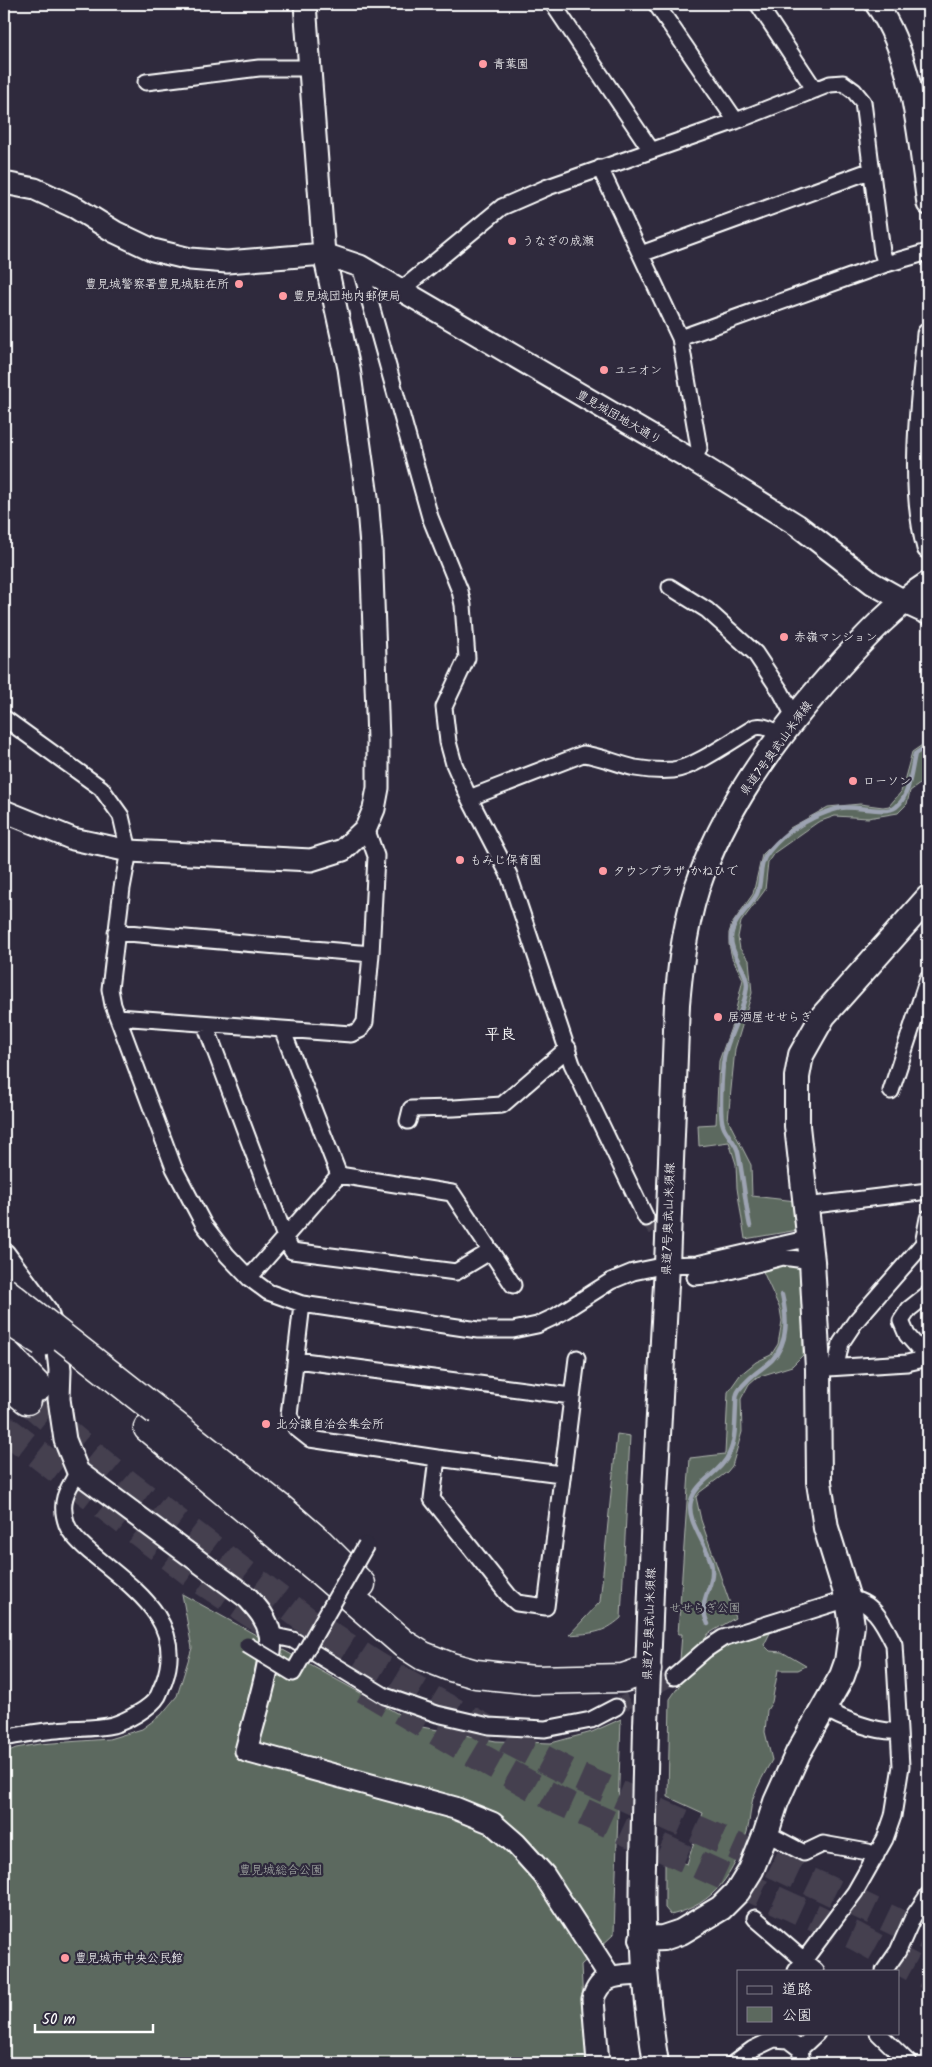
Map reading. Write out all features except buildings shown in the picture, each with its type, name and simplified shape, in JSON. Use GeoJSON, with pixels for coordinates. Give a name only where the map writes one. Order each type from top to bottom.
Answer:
{"type":"FeatureCollection","features":[{"type":"Feature","properties":{"kind":"highway"},"geometry":{"type":"LineString","coordinates":[[4,1291],[153,1420]]}},
{"type":"Feature","properties":{"kind":"highway"},"geometry":{"type":"LineString","coordinates":[[4,1318],[54,1350],[281,1508],[319,1542],[396,1619],[421,1638],[442,1648],[488,1662],[513,1665],[623,1658],[647,1670]]}},
{"type":"Feature","properties":{"kind":"highway"},"geometry":{"type":"LineString","coordinates":[[4,1351],[32,1394],[4,1381]]}},
{"type":"Feature","properties":{"kind":"main road","name":"県道7号奥武山米須線"},"geometry":{"type":"LineString","coordinates":[[656,2063],[644,1974],[641,1914],[647,1670],[678,1004],[681,962],[690,910],[702,874],[728,818],[743,791],[788,728],[854,648],[904,601],[928,584]]}},
{"type":"Feature","properties":{"kind":"main road"},"geometry":{"type":"LineString","coordinates":[[904,601],[928,612]]}},
{"type":"Feature","properties":{"kind":"main road"},"geometry":{"type":"LineString","coordinates":[[642,1939],[663,1938],[681,1932],[731,1900],[746,1880],[766,1833],[776,1802],[798,1753],[842,1676],[847,1662],[852,1625],[848,1599],[826,1528],[819,1482],[827,1368],[806,1206],[796,1100],[797,1077],[801,1056],[823,1016],[928,898]]}},
{"type":"Feature","properties":{"kind":"street"},"geometry":{"type":"LineString","coordinates":[[4,811],[73,839],[130,851],[311,860],[344,850],[366,828],[374,809],[378,788],[371,546],[367,497],[349,368],[324,254],[305,4]]}},
{"type":"Feature","properties":{"kind":"street"},"geometry":{"type":"LineString","coordinates":[[553,4],[651,150]]}},
{"type":"Feature","properties":{"kind":"street"},"geometry":{"type":"LineString","coordinates":[[656,4],[736,121]]}},
{"type":"Feature","properties":{"kind":"street"},"geometry":{"type":"LineString","coordinates":[[758,4],[815,90]]}},
{"type":"Feature","properties":{"kind":"street"},"geometry":{"type":"LineString","coordinates":[[876,4],[888,21],[899,48],[922,117],[928,204]]}},
{"type":"Feature","properties":{"kind":"street"},"geometry":{"type":"LineString","coordinates":[[146,82],[259,68],[309,68]]}},
{"type":"Feature","properties":{"kind":"street"},"geometry":{"type":"LineString","coordinates":[[401,290],[502,207],[600,168],[736,121],[830,84],[843,83],[854,91],[863,102],[882,252],[886,264]]}},
{"type":"Feature","properties":{"kind":"street"},"geometry":{"type":"LineString","coordinates":[[600,168],[680,338],[699,448],[694,461]]}},
{"type":"Feature","properties":{"kind":"street"},"geometry":{"type":"LineString","coordinates":[[641,254],[872,170]]}},
{"type":"Feature","properties":{"kind":"street"},"geometry":{"type":"LineString","coordinates":[[4,183],[34,189],[76,208],[115,232],[153,250],[190,259],[227,262],[324,254]]}},
{"type":"Feature","properties":{"kind":"street"},"geometry":{"type":"LineString","coordinates":[[680,338],[886,264],[928,252]]}},
{"type":"Feature","properties":{"kind":"street","name":"豊見城団地大通り"},"geometry":{"type":"LineString","coordinates":[[324,254],[360,266],[694,461],[798,525],[872,583],[904,601]]}},
{"type":"Feature","properties":{"kind":"street"},"geometry":{"type":"LineString","coordinates":[[360,266],[430,517],[464,605],[467,658],[444,707],[448,742],[454,764],[469,798],[509,875],[572,1064],[646,1218]]}},
{"type":"Feature","properties":{"kind":"street"},"geometry":{"type":"LineString","coordinates":[[928,334],[921,405],[919,462],[921,502],[928,548]]}},
{"type":"Feature","properties":{"kind":"street"},"geometry":{"type":"LineString","coordinates":[[469,798],[583,754],[635,768],[676,770],[698,760],[755,726],[788,728],[781,692],[755,653],[707,610],[670,587]]}},
{"type":"Feature","properties":{"kind":"street"},"geometry":{"type":"LineString","coordinates":[[4,718],[101,788],[121,816],[130,851],[122,888],[110,990],[118,1017],[174,1168],[204,1225],[227,1255],[249,1278],[268,1292],[302,1304],[478,1330],[513,1330],[537,1325],[556,1316],[611,1281],[634,1272],[667,1265],[697,1264],[811,1250]]}},
{"type":"Feature","properties":{"kind":"street"},"geometry":{"type":"LineString","coordinates":[[118,1017],[351,1034],[360,1030],[365,1022],[376,856],[366,828]]}},
{"type":"Feature","properties":{"kind":"street"},"geometry":{"type":"LineString","coordinates":[[116,932],[371,954]]}},
{"type":"Feature","properties":{"kind":"street"},"geometry":{"type":"LineString","coordinates":[[891,1091],[928,978]]}},
{"type":"Feature","properties":{"kind":"street"},"geometry":{"type":"LineString","coordinates":[[205,1024],[285,1237],[292,1251],[456,1272],[490,1251]]}},
{"type":"Feature","properties":{"kind":"street"},"geometry":{"type":"LineString","coordinates":[[282,1029],[339,1175]]}},
{"type":"Feature","properties":{"kind":"street"},"geometry":{"type":"LineString","coordinates":[[408,1121],[411,1109],[502,1105],[568,1048]]}},
{"type":"Feature","properties":{"kind":"street"},"geometry":{"type":"LineString","coordinates":[[249,1278],[339,1175]]}},
{"type":"Feature","properties":{"kind":"street"},"geometry":{"type":"LineString","coordinates":[[339,1175],[452,1193],[513,1285]]}},
{"type":"Feature","properties":{"kind":"street"},"geometry":{"type":"LineString","coordinates":[[806,1206],[928,1191]]}},
{"type":"Feature","properties":{"kind":"street"},"geometry":{"type":"LineString","coordinates":[[827,1368],[855,1322],[923,1244],[928,1218]]}},
{"type":"Feature","properties":{"kind":"street"},"geometry":{"type":"LineString","coordinates":[[695,1276],[714,1274],[811,1250]]}},
{"type":"Feature","properties":{"kind":"street"},"geometry":{"type":"LineString","coordinates":[[4,1254],[46,1312],[58,1343],[60,1370],[59,1399],[64,1432],[78,1472],[248,1598],[263,1615],[270,1635],[271,1652],[246,1752],[455,1808],[492,1823],[516,1844],[544,1875],[610,1977]]}},
{"type":"Feature","properties":{"kind":"street"},"geometry":{"type":"LineString","coordinates":[[827,1368],[907,1363],[928,1358],[907,1335],[901,1321],[909,1309],[928,1294]]}},
{"type":"Feature","properties":{"kind":"street"},"geometry":{"type":"LineString","coordinates":[[302,1304],[289,1416],[296,1428],[310,1439],[561,1474]]}},
{"type":"Feature","properties":{"kind":"street"},"geometry":{"type":"LineString","coordinates":[[437,1458],[432,1499],[509,1596],[517,1603],[546,1607],[561,1474],[577,1358]]}},
{"type":"Feature","properties":{"kind":"street"},"geometry":{"type":"LineString","coordinates":[[296,1360],[571,1396]]}},
{"type":"Feature","properties":{"kind":"street"},"geometry":{"type":"LineString","coordinates":[[4,1738],[52,1730],[112,1725],[129,1719],[158,1697],[164,1679],[168,1663],[169,1643],[160,1620],[149,1602],[82,1545],[68,1527],[62,1505],[69,1486],[78,1472]]}},
{"type":"Feature","properties":{"kind":"street"},"geometry":{"type":"LineString","coordinates":[[247,1645],[293,1673],[366,1545]]}},
{"type":"Feature","properties":{"kind":"street"},"geometry":{"type":"LineString","coordinates":[[674,1677],[705,1650],[723,1638],[848,1599],[858,1599],[872,1608],[886,1627],[894,1644],[901,1766],[893,1816],[885,1839],[856,1892],[806,1967],[755,1918]]}},
{"type":"Feature","properties":{"kind":"street"},"geometry":{"type":"LineString","coordinates":[[270,1635],[293,1640],[384,1696],[437,1714],[489,1726],[545,1730],[591,1720],[616,1707]]}},
{"type":"Feature","properties":{"kind":"street"},"geometry":{"type":"LineString","coordinates":[[824,1708],[833,1714],[876,1729],[898,1731]]}},
{"type":"Feature","properties":{"kind":"street"},"geometry":{"type":"LineString","coordinates":[[766,1833],[804,1853],[823,1844],[868,1852],[876,1856]]}},
{"type":"Feature","properties":{"kind":"street"},"geometry":{"type":"LineString","coordinates":[[885,1970],[898,1952],[913,1917],[928,1895]]}},
{"type":"Feature","properties":{"kind":"street"},"geometry":{"type":"LineString","coordinates":[[598,2063],[593,1999],[599,1984],[610,1977],[644,1974]]}},
{"type":"Feature","properties":{"kind":"street"},"geometry":{"type":"LineString","coordinates":[[741,2060],[752,2049],[774,2036],[788,2040],[801,2056],[816,2034]]}},
{"type":"Feature","properties":{"kind":"street"},"geometry":{"type":"LineString","coordinates":[[879,2034],[909,2063]]}},
{"type":"Feature","properties":{"kind":"green space"},"geometry":{"type":"Polygon","coordinates":[[[928,741],[928,768],[924,773],[924,781],[910,791],[907,804],[898,813],[868,818],[835,816],[818,822],[774,853],[768,862],[765,890],[741,922],[738,937],[740,949],[749,960],[752,993],[735,1049],[728,1120],[751,1165],[752,1196],[796,1201],[798,1230],[745,1239],[737,1188],[736,1164],[729,1142],[699,1146],[698,1125],[716,1124],[719,1061],[733,1022],[743,979],[732,958],[729,944],[729,933],[732,924],[753,894],[762,855],[790,828],[828,807],[860,804],[889,806],[901,792],[912,752],[928,741]]]}},
{"type":"Feature","properties":{"kind":"green space","name":"せせらぎ公園"},"geometry":{"type":"Polygon","coordinates":[[[791,1264],[801,1270],[803,1355],[792,1366],[757,1377],[749,1384],[741,1399],[742,1432],[732,1466],[696,1497],[701,1520],[735,1618],[708,1634],[702,1644],[680,1660],[682,1634],[678,1634],[690,1458],[725,1454],[728,1392],[740,1375],[756,1362],[771,1355],[778,1344],[782,1321],[780,1309],[761,1267],[791,1264]]]}},
{"type":"Feature","properties":{"kind":"green space"},"geometry":{"type":"Polygon","coordinates":[[[617,1434],[630,1436],[621,1618],[603,1630],[569,1635],[600,1602],[617,1434]]]}},
{"type":"Feature","properties":{"kind":"green space","name":"豊見城総合公園"},"geometry":{"type":"Polygon","coordinates":[[[182,1594],[422,1727],[496,1741],[551,1743],[592,1732],[621,1719],[614,1934],[581,1965],[586,2063],[4,2063],[4,1753],[16,1748],[39,1744],[109,1739],[142,1729],[161,1715],[177,1696],[192,1648],[182,1594]]]}},
{"type":"Feature","properties":{"kind":"green space"},"geometry":{"type":"Polygon","coordinates":[[[772,1629],[764,1645],[770,1651],[782,1652],[806,1666],[798,1670],[778,1670],[772,1702],[767,1710],[765,1732],[772,1760],[753,1798],[747,1832],[729,1874],[711,1895],[700,1903],[671,1915],[665,1908],[665,1857],[687,1864],[703,1813],[668,1797],[670,1699],[685,1677],[714,1651],[772,1629]]]}},
{"type":"Feature","properties":{"kind":"waterway"},"geometry":{"type":"LineString","coordinates":[[750,1226],[738,1152],[724,1129],[721,1112],[724,1058],[746,995],[747,985],[732,945],[731,939],[734,926],[754,900],[760,885],[763,861],[779,840],[800,825],[840,808],[885,810],[896,807],[907,790],[915,754],[928,745]]}},
{"type":"Feature","properties":{"kind":"waterway"},"geometry":{"type":"LineString","coordinates":[[708,1624],[704,1608],[712,1577],[711,1561],[692,1518],[691,1501],[698,1488],[720,1467],[729,1454],[734,1437],[736,1398],[739,1390],[778,1353],[784,1337],[786,1320],[782,1295]]}},
{"type":"Feature","properties":{"kind":"tunnel"},"geometry":{"type":"LineString","coordinates":[[646,1218],[669,1245]]}},
{"type":"Feature","properties":{"kind":"tunnel"},"geometry":{"type":"LineString","coordinates":[[27,1400],[125,1482],[310,1623],[442,1705],[570,1773],[735,1846],[928,1937]]}},
{"type":"Feature","properties":{"kind":"tunnel"},"geometry":{"type":"LineString","coordinates":[[4,1428],[194,1575],[274,1629]]}},
{"type":"Feature","properties":{"kind":"tunnel"},"geometry":{"type":"LineString","coordinates":[[616,1707],[674,1677]]}},
{"type":"Feature","properties":{"kind":"tunnel"},"geometry":{"type":"LineString","coordinates":[[364,1689],[557,1800],[855,1936],[928,1976]]}},
{"type":"Feature","properties":{"kind":"place","name":"青葉園"},"geometry":{"type":"Point","coordinates":[483,64]}},
{"type":"Feature","properties":{"kind":"place","name":"うなぎの成瀬"},"geometry":{"type":"Point","coordinates":[512,241]}},
{"type":"Feature","properties":{"kind":"place","name":"豊見城警察署豊見城駐在所"},"geometry":{"type":"Point","coordinates":[239,284]}},
{"type":"Feature","properties":{"kind":"place","name":"豊見城団地内郵便局"},"geometry":{"type":"Point","coordinates":[283,296]}},
{"type":"Feature","properties":{"kind":"place","name":"ユニオン"},"geometry":{"type":"Point","coordinates":[604,370]}},
{"type":"Feature","properties":{"kind":"place","name":"赤嶺マンション"},"geometry":{"type":"Point","coordinates":[784,637]}},
{"type":"Feature","properties":{"kind":"place","name":"ローソン"},"geometry":{"type":"Point","coordinates":[853,781]}},
{"type":"Feature","properties":{"kind":"place","name":"もみじ保育園"},"geometry":{"type":"Point","coordinates":[460,860]}},
{"type":"Feature","properties":{"kind":"place","name":"タウンプラザ かねひで"},"geometry":{"type":"Point","coordinates":[603,871]}},
{"type":"Feature","properties":{"kind":"place","name":"居酒屋せせらぎ"},"geometry":{"type":"Point","coordinates":[718,1017]}},
{"type":"Feature","properties":{"kind":"place","name":"北分譲自治会集会所"},"geometry":{"type":"Point","coordinates":[266,1424]}},
{"type":"Feature","properties":{"kind":"place","name":"豊見城市中央公民館"},"geometry":{"type":"Point","coordinates":[65,1958]}},
{"type":"Feature","properties":{"kind":"district","name":"平良"},"geometry":{"type":"Point","coordinates":[500,1034]}}]}
